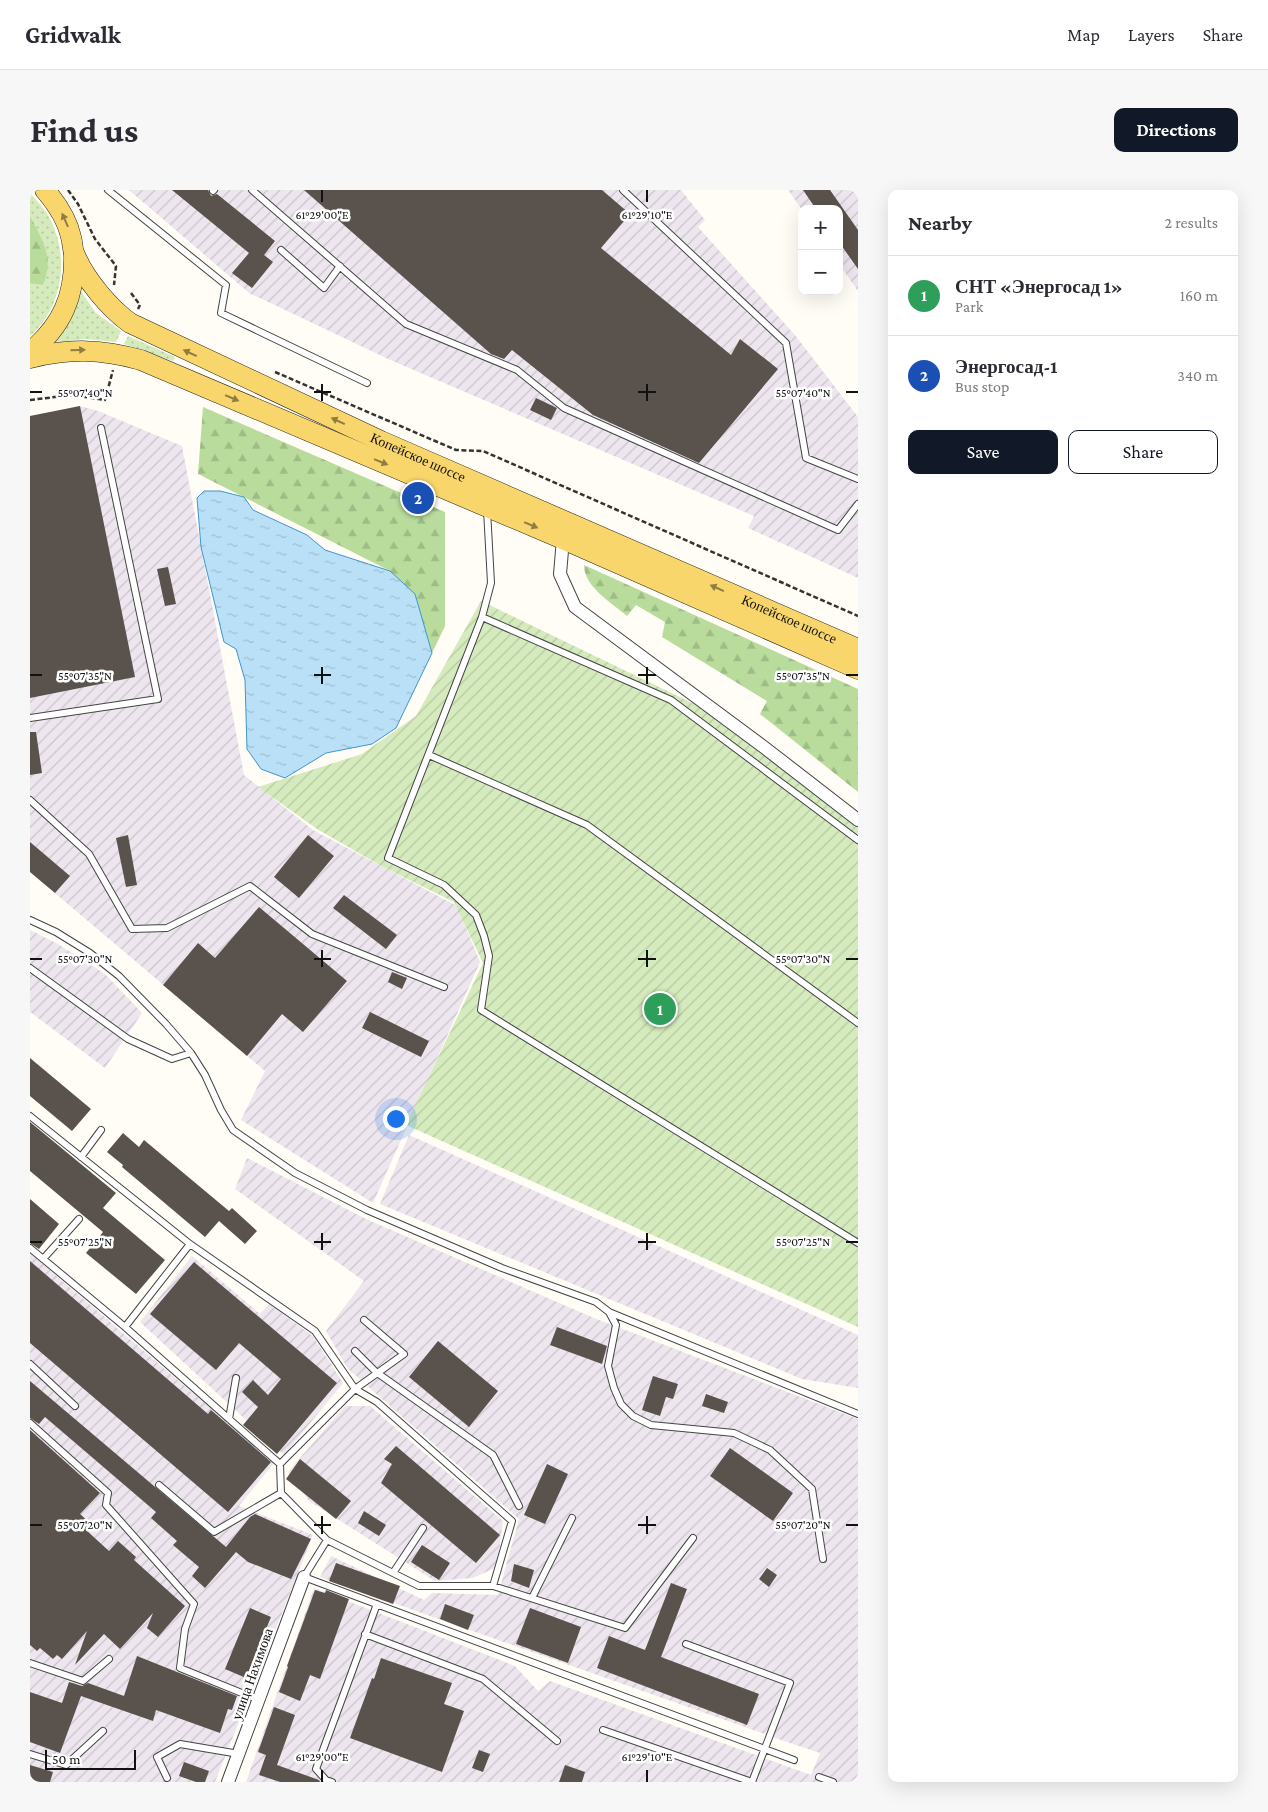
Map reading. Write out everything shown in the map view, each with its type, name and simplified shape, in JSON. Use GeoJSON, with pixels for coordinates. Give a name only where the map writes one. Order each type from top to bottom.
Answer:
{"type":"FeatureCollection","features":[{"type":"Feature","properties":{"kind":"main road","name":"Копейское шоссе"},"geometry":{"type":"LineString","coordinates":[[45,190],[64,218],[71,236],[74,255],[104,300],[116,313],[130,323],[390,445],[858,649]]}},
{"type":"Feature","properties":{"kind":"main road"},"geometry":{"type":"LineString","coordinates":[[30,352],[52,331],[68,303],[73,279],[74,255]]}},
{"type":"Feature","properties":{"kind":"main road","name":"Копейское шоссе"},"geometry":{"type":"LineString","coordinates":[[30,358],[56,352],[92,350],[117,353],[141,360],[487,506],[858,669]]}},
{"type":"Feature","properties":{"kind":"street"},"geometry":{"type":"LineString","coordinates":[[563,539],[560,574],[575,607],[765,748],[858,820]]}},
{"type":"Feature","properties":{"kind":"street","name":"улица Нахимова"},"geometry":{"type":"LineString","coordinates":[[228,1782],[304,1577]]}},
{"type":"Feature","properties":{"kind":"lane"},"geometry":{"type":"LineString","coordinates":[[108,190],[226,285],[220,313],[367,383]]}},
{"type":"Feature","properties":{"kind":"lane"},"geometry":{"type":"LineString","coordinates":[[252,190],[406,324],[517,370],[564,408],[838,530],[858,504]]}},
{"type":"Feature","properties":{"kind":"lane"},"geometry":{"type":"LineString","coordinates":[[623,190],[786,343],[806,458],[858,479]]}},
{"type":"Feature","properties":{"kind":"lane"},"geometry":{"type":"LineString","coordinates":[[281,250],[324,288],[340,266]]}},
{"type":"Feature","properties":{"kind":"lane"},"geometry":{"type":"LineString","coordinates":[[30,718],[158,699],[102,428]]}},
{"type":"Feature","properties":{"kind":"lane"},"geometry":{"type":"LineString","coordinates":[[487,506],[491,583],[482,618],[388,858],[444,885],[476,915],[489,956],[481,1010],[858,1243]]}},
{"type":"Feature","properties":{"kind":"lane"},"geometry":{"type":"LineString","coordinates":[[482,618],[671,700],[858,840]]}},
{"type":"Feature","properties":{"kind":"lane"},"geometry":{"type":"LineString","coordinates":[[429,755],[587,825],[858,1023]]}},
{"type":"Feature","properties":{"kind":"lane"},"geometry":{"type":"LineString","coordinates":[[30,800],[89,854],[132,929],[167,928],[250,886],[312,934],[444,987]]}},
{"type":"Feature","properties":{"kind":"lane"},"geometry":{"type":"LineString","coordinates":[[30,920],[56,932],[90,953],[118,976],[166,1024],[191,1053],[205,1074],[233,1130],[295,1173],[367,1210],[502,1268],[596,1302],[609,1312],[858,1414]]}},
{"type":"Feature","properties":{"kind":"lane"},"geometry":{"type":"LineString","coordinates":[[30,968],[128,1039],[172,1059],[191,1053]]}},
{"type":"Feature","properties":{"kind":"lane"},"geometry":{"type":"LineString","coordinates":[[30,1116],[190,1244],[315,1331],[355,1389],[377,1402],[512,1521],[493,1586]]}},
{"type":"Feature","properties":{"kind":"lane"},"geometry":{"type":"LineString","coordinates":[[81,1157],[101,1130]]}},
{"type":"Feature","properties":{"kind":"lane"},"geometry":{"type":"LineString","coordinates":[[43,1259],[79,1220]]}},
{"type":"Feature","properties":{"kind":"lane"},"geometry":{"type":"LineString","coordinates":[[125,1327],[190,1244]]}},
{"type":"Feature","properties":{"kind":"lane"},"geometry":{"type":"LineString","coordinates":[[30,1248],[125,1327],[280,1464],[281,1493],[327,1540],[419,1586],[493,1586],[625,1628],[693,1538]]}},
{"type":"Feature","properties":{"kind":"lane"},"geometry":{"type":"LineString","coordinates":[[609,1312],[616,1325],[608,1366],[621,1404],[633,1416],[651,1425],[734,1434],[770,1450],[812,1489],[824,1559]]}},
{"type":"Feature","properties":{"kind":"lane"},"geometry":{"type":"LineString","coordinates":[[280,1464],[355,1389],[376,1372],[404,1354],[364,1320]]}},
{"type":"Feature","properties":{"kind":"lane"},"geometry":{"type":"LineString","coordinates":[[355,1350],[376,1372],[493,1455],[519,1506]]}},
{"type":"Feature","properties":{"kind":"lane"},"geometry":{"type":"LineString","coordinates":[[30,1364],[75,1406]]}},
{"type":"Feature","properties":{"kind":"lane"},"geometry":{"type":"LineString","coordinates":[[229,1419],[236,1378]]}},
{"type":"Feature","properties":{"kind":"lane"},"geometry":{"type":"LineString","coordinates":[[30,1423],[108,1493],[106,1505],[194,1604],[185,1629],[180,1668],[259,1700]]}},
{"type":"Feature","properties":{"kind":"lane"},"geometry":{"type":"LineString","coordinates":[[159,1485],[214,1532],[281,1493]]}},
{"type":"Feature","properties":{"kind":"lane"},"geometry":{"type":"LineString","coordinates":[[532,1598],[572,1518]]}},
{"type":"Feature","properties":{"kind":"lane"},"geometry":{"type":"LineString","coordinates":[[393,1573],[423,1528]]}},
{"type":"Feature","properties":{"kind":"lane"},"geometry":{"type":"LineString","coordinates":[[327,1540],[304,1577],[794,1760]]}},
{"type":"Feature","properties":{"kind":"lane"},"geometry":{"type":"LineString","coordinates":[[332,1782],[326,1780],[316,1769],[377,1604]]}},
{"type":"Feature","properties":{"kind":"lane"},"geometry":{"type":"LineString","coordinates":[[366,1634],[484,1678],[557,1741]]}},
{"type":"Feature","properties":{"kind":"lane"},"geometry":{"type":"LineString","coordinates":[[603,1730],[752,1782],[790,1683],[686,1644]]}},
{"type":"Feature","properties":{"kind":"lane"},"geometry":{"type":"LineString","coordinates":[[30,1662],[83,1680],[109,1659]]}},
{"type":"Feature","properties":{"kind":"lane"},"geometry":{"type":"LineString","coordinates":[[30,1754],[66,1765],[103,1731]]}},
{"type":"Feature","properties":{"kind":"lane"},"geometry":{"type":"LineString","coordinates":[[167,1778],[157,1757],[180,1744],[239,1754]]}},
{"type":"Feature","properties":{"kind":"lane"},"geometry":{"type":"LineString","coordinates":[[819,1777],[833,1782]]}},
{"type":"Feature","properties":{"kind":"path"},"geometry":{"type":"LineString","coordinates":[[68,190],[78,204],[95,239],[116,266],[114,289]]}},
{"type":"Feature","properties":{"kind":"path"},"geometry":{"type":"LineString","coordinates":[[131,293],[140,305],[136,313]]}},
{"type":"Feature","properties":{"kind":"path"},"geometry":{"type":"LineString","coordinates":[[30,400],[72,395],[105,400],[114,366]]}},
{"type":"Feature","properties":{"kind":"path"},"geometry":{"type":"LineString","coordinates":[[271,370],[456,450],[483,450],[858,616]]}},
{"type":"Feature","properties":{"kind":"shaded area"},"geometry":{"type":"Polygon","coordinates":[[[129,190],[681,190],[705,220],[698,227],[795,335],[858,417],[858,578],[748,528],[754,516],[388,359],[249,293],[129,190]]]}},
{"type":"Feature","properties":{"kind":"shaded area"},"geometry":{"type":"Polygon","coordinates":[[[788,190],[858,190],[858,291],[843,270],[843,205],[798,205],[788,190]]]}},
{"type":"Feature","properties":{"kind":"shaded area"},"geometry":{"type":"Polygon","coordinates":[[[80,406],[98,411],[182,446],[244,775],[313,830],[457,906],[480,962],[373,1203],[241,1120],[265,1071],[30,872],[30,416],[80,406]]]}},
{"type":"Feature","properties":{"kind":"shaded area"},"geometry":{"type":"Polygon","coordinates":[[[30,930],[58,944],[105,974],[142,1013],[105,1068],[30,1012],[30,930]]]}},
{"type":"Feature","properties":{"kind":"shaded area"},"geometry":{"type":"Polygon","coordinates":[[[409,1135],[858,1335],[858,1388],[802,1379],[380,1204],[409,1135]]]}},
{"type":"Feature","properties":{"kind":"shaded area"},"geometry":{"type":"Polygon","coordinates":[[[247,1158],[366,1219],[594,1318],[858,1419],[858,1782],[246,1782],[314,1588],[515,1666],[538,1691],[550,1681],[811,1775],[820,1753],[320,1577],[331,1556],[424,1600],[432,1593],[498,1595],[519,1519],[348,1369],[326,1331],[364,1281],[235,1189],[247,1158]]]}},
{"type":"Feature","properties":{"kind":"shaded area"},"geometry":{"type":"Polygon","coordinates":[[[30,1253],[274,1463],[239,1506],[313,1535],[215,1782],[30,1782],[30,1253]]]}},
{"type":"Feature","properties":{"kind":"shaded area"},"geometry":{"type":"Polygon","coordinates":[[[192,1256],[260,1314],[269,1304],[313,1336],[343,1383],[284,1455],[140,1322],[192,1256]]]}},
{"type":"Feature","properties":{"kind":"shaded area"},"geometry":{"type":"Polygon","coordinates":[[[345,1406],[370,1406],[503,1521],[497,1567],[473,1578],[435,1581],[309,1501],[288,1472],[345,1406]]]}},
{"type":"Feature","properties":{"kind":"green space"},"geometry":{"type":"Polygon","coordinates":[[[30,193],[51,221],[57,236],[61,267],[56,297],[41,325],[30,336],[30,193]]]}},
{"type":"Feature","properties":{"kind":"green space"},"geometry":{"type":"Polygon","coordinates":[[[30,216],[46,249],[48,266],[43,285],[30,283],[30,216]]]}},
{"type":"Feature","properties":{"kind":"green space"},"geometry":{"type":"Polygon","coordinates":[[[78,287],[96,313],[121,331],[116,342],[85,339],[52,343],[78,287]]]}},
{"type":"Feature","properties":{"kind":"green space"},"geometry":{"type":"Polygon","coordinates":[[[128,336],[175,357],[173,361],[124,344],[128,336]]]}},
{"type":"Feature","properties":{"kind":"green space"},"geometry":{"type":"Polygon","coordinates":[[[203,407],[445,512],[445,626],[432,653],[415,595],[390,571],[198,474],[203,407]]]}},
{"type":"Feature","properties":{"kind":"green space"},"geometry":{"type":"Polygon","coordinates":[[[584,565],[858,689],[858,792],[760,714],[767,701],[662,637],[665,622],[636,605],[627,616],[606,600],[588,580],[584,565]]]}},
{"type":"Feature","properties":{"kind":"green space"},"geometry":{"type":"Polygon","coordinates":[[[481,601],[717,715],[858,825],[858,1327],[406,1125],[483,963],[454,902],[383,867],[317,829],[258,787],[362,754],[416,716],[481,601]]]}},
{"type":"Feature","properties":{"kind":"water"},"geometry":{"type":"Polygon","coordinates":[[[204,491],[220,491],[244,497],[253,510],[307,535],[325,550],[390,571],[415,594],[432,653],[396,728],[372,744],[326,753],[285,778],[261,769],[247,749],[245,680],[236,649],[224,642],[201,547],[197,498],[204,491]]]}},
{"type":"Feature","properties":{"kind":"building"},"geometry":{"type":"Polygon","coordinates":[[[172,190],[208,190],[211,196],[217,194],[275,241],[264,255],[273,262],[252,288],[232,273],[249,253],[172,190]]]}},
{"type":"Feature","properties":{"kind":"building"},"geometry":{"type":"Polygon","coordinates":[[[304,190],[602,190],[630,214],[601,248],[731,355],[740,339],[778,369],[699,463],[593,415],[512,350],[504,359],[491,354],[304,190]]]}},
{"type":"Feature","properties":{"kind":"building"},"geometry":{"type":"Polygon","coordinates":[[[803,190],[830,190],[840,205],[813,205],[803,190]]]}},
{"type":"Feature","properties":{"kind":"building"},"geometry":{"type":"Polygon","coordinates":[[[843,209],[858,230],[858,269],[843,248],[843,209]]]}},
{"type":"Feature","properties":{"kind":"building"},"geometry":{"type":"Polygon","coordinates":[[[536,398],[557,408],[551,420],[530,410],[536,398]]]}},
{"type":"Feature","properties":{"kind":"building"},"geometry":{"type":"Polygon","coordinates":[[[80,406],[135,677],[30,698],[30,416],[80,406]]]}},
{"type":"Feature","properties":{"kind":"building"},"geometry":{"type":"Polygon","coordinates":[[[168,567],[176,604],[165,606],[157,569],[168,567]]]}},
{"type":"Feature","properties":{"kind":"building"},"geometry":{"type":"Polygon","coordinates":[[[30,732],[36,732],[42,773],[30,775],[30,732]]]}},
{"type":"Feature","properties":{"kind":"building"},"geometry":{"type":"Polygon","coordinates":[[[128,835],[137,885],[126,887],[116,838],[128,835]]]}},
{"type":"Feature","properties":{"kind":"building"},"geometry":{"type":"Polygon","coordinates":[[[308,835],[334,856],[299,898],[274,877],[308,835]]]}},
{"type":"Feature","properties":{"kind":"building"},"geometry":{"type":"Polygon","coordinates":[[[30,842],[70,876],[55,893],[30,872],[30,842]]]}},
{"type":"Feature","properties":{"kind":"building"},"geometry":{"type":"Polygon","coordinates":[[[344,895],[397,935],[386,949],[333,908],[344,895]]]}},
{"type":"Feature","properties":{"kind":"building"},"geometry":{"type":"Polygon","coordinates":[[[259,907],[347,981],[303,1032],[282,1014],[247,1056],[163,985],[198,943],[215,958],[259,907]]]}},
{"type":"Feature","properties":{"kind":"building"},"geometry":{"type":"Polygon","coordinates":[[[392,972],[407,978],[402,989],[388,982],[392,972]]]}},
{"type":"Feature","properties":{"kind":"building"},"geometry":{"type":"Polygon","coordinates":[[[370,1012],[429,1041],[421,1057],[362,1028],[370,1012]]]}},
{"type":"Feature","properties":{"kind":"building"},"geometry":{"type":"Polygon","coordinates":[[[30,1058],[91,1109],[72,1131],[30,1096],[30,1058]]]}},
{"type":"Feature","properties":{"kind":"building"},"geometry":{"type":"Polygon","coordinates":[[[30,1122],[116,1193],[103,1208],[165,1260],[136,1294],[86,1253],[103,1232],[30,1171],[30,1122]]]}},
{"type":"Feature","properties":{"kind":"building"},"geometry":{"type":"Polygon","coordinates":[[[123,1133],[139,1147],[144,1140],[229,1211],[232,1208],[257,1231],[245,1244],[219,1221],[205,1237],[122,1167],[123,1165],[107,1152],[123,1133]]]}},
{"type":"Feature","properties":{"kind":"building"},"geometry":{"type":"Polygon","coordinates":[[[30,1199],[59,1224],[39,1249],[30,1243],[30,1199]]]}},
{"type":"Feature","properties":{"kind":"building"},"geometry":{"type":"Polygon","coordinates":[[[30,1261],[208,1414],[211,1410],[271,1462],[228,1512],[30,1343],[30,1261]]]}},
{"type":"Feature","properties":{"kind":"building"},"geometry":{"type":"Polygon","coordinates":[[[194,1262],[337,1383],[277,1454],[243,1425],[258,1407],[242,1392],[253,1380],[268,1395],[281,1379],[239,1343],[216,1370],[150,1314],[194,1262]]]}},
{"type":"Feature","properties":{"kind":"building"},"geometry":{"type":"Polygon","coordinates":[[[557,1327],[607,1346],[602,1364],[550,1345],[557,1327]]]}},
{"type":"Feature","properties":{"kind":"building"},"geometry":{"type":"Polygon","coordinates":[[[438,1341],[498,1391],[469,1427],[409,1377],[438,1341]]]}},
{"type":"Feature","properties":{"kind":"building"},"geometry":{"type":"Polygon","coordinates":[[[653,1376],[678,1384],[673,1399],[666,1397],[660,1416],[642,1410],[653,1376]]]}},
{"type":"Feature","properties":{"kind":"building"},"geometry":{"type":"Polygon","coordinates":[[[30,1381],[226,1547],[250,1517],[255,1514],[311,1539],[291,1579],[248,1562],[236,1552],[205,1588],[192,1576],[199,1567],[173,1545],[177,1541],[151,1518],[156,1512],[45,1417],[39,1424],[30,1418],[30,1381]]]}},
{"type":"Feature","properties":{"kind":"building"},"geometry":{"type":"Polygon","coordinates":[[[706,1394],[728,1402],[724,1413],[702,1406],[706,1394]]]}},
{"type":"Feature","properties":{"kind":"building"},"geometry":{"type":"Polygon","coordinates":[[[30,1430],[100,1493],[80,1514],[91,1524],[86,1530],[109,1551],[118,1541],[136,1557],[134,1560],[185,1606],[158,1637],[147,1628],[153,1613],[120,1649],[104,1634],[75,1665],[87,1631],[62,1659],[57,1655],[53,1659],[40,1648],[37,1651],[30,1645],[30,1430]]]}},
{"type":"Feature","properties":{"kind":"building"},"geometry":{"type":"Polygon","coordinates":[[[396,1446],[500,1535],[476,1563],[381,1483],[392,1464],[384,1459],[396,1446]]]}},
{"type":"Feature","properties":{"kind":"building"},"geometry":{"type":"Polygon","coordinates":[[[730,1448],[793,1493],[773,1521],[710,1476],[730,1448]]]}},
{"type":"Feature","properties":{"kind":"building"},"geometry":{"type":"Polygon","coordinates":[[[300,1459],[351,1501],[336,1519],[286,1479],[300,1459]]]}},
{"type":"Feature","properties":{"kind":"building"},"geometry":{"type":"Polygon","coordinates":[[[547,1464],[568,1474],[545,1524],[524,1515],[547,1464]]]}},
{"type":"Feature","properties":{"kind":"building"},"geometry":{"type":"Polygon","coordinates":[[[364,1511],[386,1525],[379,1536],[358,1523],[364,1511]]]}},
{"type":"Feature","properties":{"kind":"building"},"geometry":{"type":"Polygon","coordinates":[[[422,1545],[450,1563],[439,1580],[411,1562],[422,1545]]]}},
{"type":"Feature","properties":{"kind":"building"},"geometry":{"type":"Polygon","coordinates":[[[336,1563],[400,1586],[393,1604],[329,1581],[336,1563]]]}},
{"type":"Feature","properties":{"kind":"building"},"geometry":{"type":"Polygon","coordinates":[[[514,1564],[534,1570],[529,1588],[511,1581],[514,1564]]]}},
{"type":"Feature","properties":{"kind":"building"},"geometry":{"type":"Polygon","coordinates":[[[767,1568],[777,1575],[769,1587],[759,1579],[767,1568]]]}},
{"type":"Feature","properties":{"kind":"building"},"geometry":{"type":"Polygon","coordinates":[[[671,1583],[687,1589],[661,1657],[759,1694],[747,1725],[597,1668],[609,1636],[645,1650],[671,1583]]]}},
{"type":"Feature","properties":{"kind":"building"},"geometry":{"type":"Polygon","coordinates":[[[315,1590],[325,1593],[326,1590],[349,1599],[320,1679],[310,1675],[300,1701],[279,1692],[315,1590]]]}},
{"type":"Feature","properties":{"kind":"building"},"geometry":{"type":"Polygon","coordinates":[[[445,1604],[474,1615],[468,1630],[440,1619],[445,1604]]]}},
{"type":"Feature","properties":{"kind":"building"},"geometry":{"type":"Polygon","coordinates":[[[250,1608],[271,1617],[246,1678],[225,1669],[250,1608]]]}},
{"type":"Feature","properties":{"kind":"building"},"geometry":{"type":"Polygon","coordinates":[[[530,1608],[581,1627],[568,1663],[516,1644],[530,1608]]]}},
{"type":"Feature","properties":{"kind":"building"},"geometry":{"type":"Polygon","coordinates":[[[137,1656],[237,1696],[232,1710],[228,1709],[220,1733],[156,1710],[153,1721],[81,1696],[60,1753],[30,1742],[30,1692],[62,1703],[69,1682],[82,1686],[88,1683],[124,1696],[137,1656]]]}},
{"type":"Feature","properties":{"kind":"building"},"geometry":{"type":"Polygon","coordinates":[[[381,1658],[452,1683],[444,1704],[464,1711],[442,1772],[350,1738],[381,1658]]]}},
{"type":"Feature","properties":{"kind":"building"},"geometry":{"type":"Polygon","coordinates":[[[274,1707],[295,1715],[277,1765],[320,1782],[280,1782],[259,1775],[266,1755],[258,1752],[274,1707]]]}},
{"type":"Feature","properties":{"kind":"building"},"geometry":{"type":"Polygon","coordinates":[[[479,1750],[490,1754],[483,1772],[472,1768],[479,1750]]]}},
{"type":"Feature","properties":{"kind":"building"},"geometry":{"type":"Polygon","coordinates":[[[184,1762],[209,1771],[205,1782],[196,1782],[179,1776],[184,1762]]]}},
{"type":"Feature","properties":{"kind":"building"},"geometry":{"type":"Polygon","coordinates":[[[30,1765],[53,1772],[50,1782],[30,1782],[30,1765]]]}},
{"type":"Feature","properties":{"kind":"building"},"geometry":{"type":"Polygon","coordinates":[[[565,1765],[585,1772],[582,1782],[559,1782],[565,1765]]]}},
{"type":"Feature","properties":{"kind":"place","name":"Энергосад-1"},"geometry":{"type":"Point","coordinates":[418,498]}},
{"type":"Feature","properties":{"kind":"place","name":"СНТ «Энергосад 1»"},"geometry":{"type":"Point","coordinates":[660,1009]}}]}
